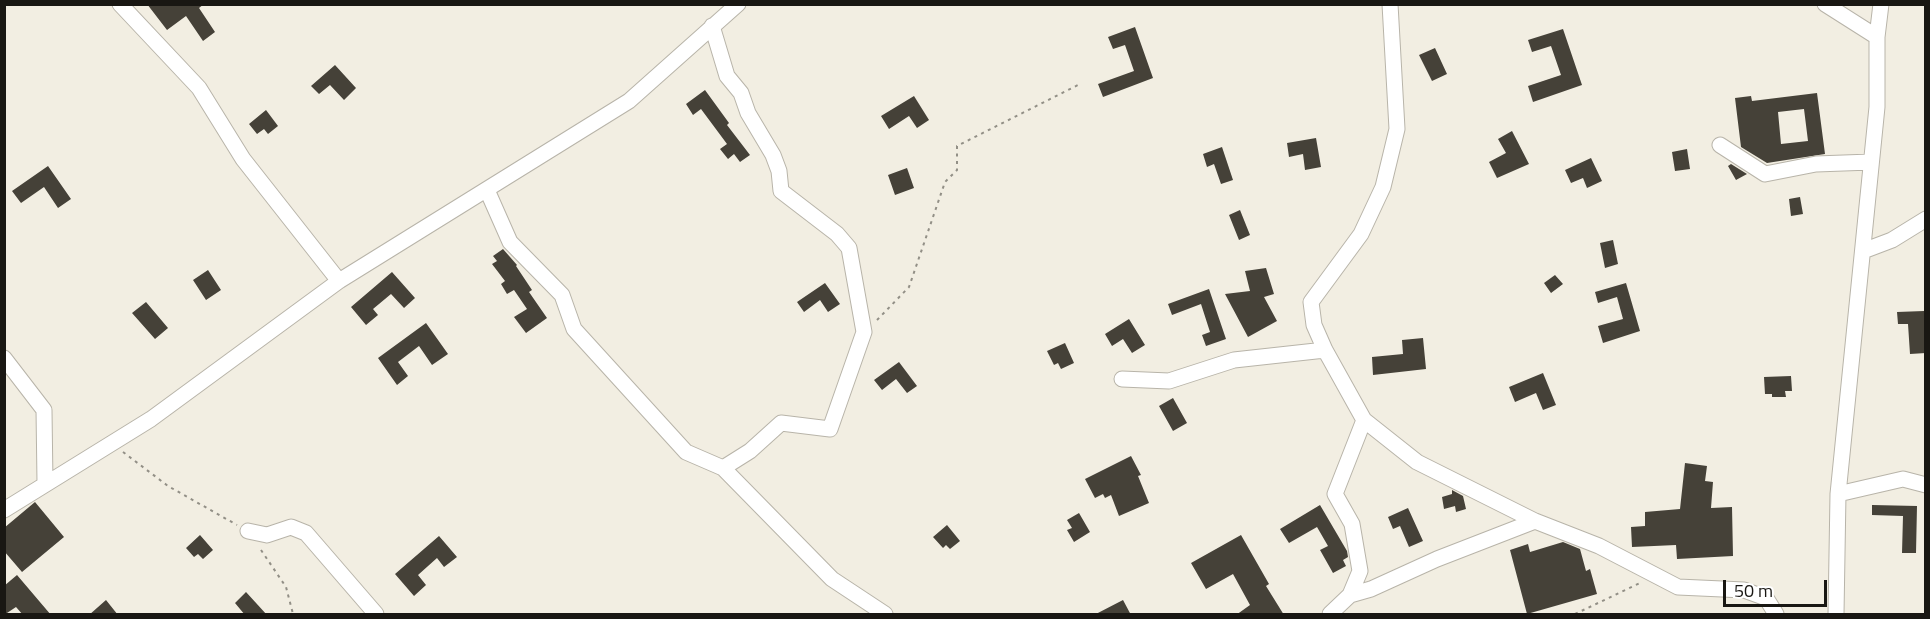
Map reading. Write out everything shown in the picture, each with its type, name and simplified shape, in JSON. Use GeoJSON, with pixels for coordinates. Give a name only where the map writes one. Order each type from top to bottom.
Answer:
{"type":"FeatureCollection","features":[{"type":"Feature","properties":{"kind":"street"},"geometry":{"type":"LineString","coordinates":[[120,4],[200,88],[243,159],[339,281]]}},
{"type":"Feature","properties":{"kind":"street"},"geometry":{"type":"LineString","coordinates":[[4,510],[151,419],[339,281],[630,101],[738,4]]}},
{"type":"Feature","properties":{"kind":"street"},"geometry":{"type":"LineString","coordinates":[[1390,4],[1398,129],[1383,186],[1361,234],[1311,302],[1314,325],[1325,350],[1364,420],[1417,462],[1535,521],[1599,546],[1678,587],[1744,590],[1766,598],[1776,615]]}},
{"type":"Feature","properties":{"kind":"street"},"geometry":{"type":"LineString","coordinates":[[1825,4],[1877,38]]}},
{"type":"Feature","properties":{"kind":"street"},"geometry":{"type":"LineString","coordinates":[[1836,615],[1838,494],[1876,107],[1877,38],[1881,4]]}},
{"type":"Feature","properties":{"kind":"street"},"geometry":{"type":"LineString","coordinates":[[712,26],[727,76],[741,93],[760,136],[773,155],[779,171],[782,191],[837,234],[849,248],[864,332],[830,429],[782,423],[750,451],[723,468]]}},
{"type":"Feature","properties":{"kind":"street"},"geometry":{"type":"LineString","coordinates":[[1720,145],[1765,174],[1816,164],[1871,162]]}},
{"type":"Feature","properties":{"kind":"street"},"geometry":{"type":"LineString","coordinates":[[486,190],[510,242],[562,295],[574,329],[686,452],[723,468],[832,579],[885,615]]}},
{"type":"Feature","properties":{"kind":"street"},"geometry":{"type":"LineString","coordinates":[[1863,250],[1892,240],[1926,219]]}},
{"type":"Feature","properties":{"kind":"street"},"geometry":{"type":"LineString","coordinates":[[1122,379],[1169,381],[1234,360],[1325,350]]}},
{"type":"Feature","properties":{"kind":"street"},"geometry":{"type":"LineString","coordinates":[[4,358],[44,410],[45,483]]}},
{"type":"Feature","properties":{"kind":"street"},"geometry":{"type":"LineString","coordinates":[[1330,615],[1350,595],[1360,571],[1352,524],[1335,494],[1364,420]]}},
{"type":"Feature","properties":{"kind":"street"},"geometry":{"type":"LineString","coordinates":[[1838,494],[1903,479],[1926,485]]}},
{"type":"Feature","properties":{"kind":"street"},"geometry":{"type":"LineString","coordinates":[[1350,595],[1371,589],[1437,558],[1535,521]]}},
{"type":"Feature","properties":{"kind":"street"},"geometry":{"type":"LineString","coordinates":[[248,531],[267,535],[291,527],[306,533],[376,615]]}},
{"type":"Feature","properties":{"kind":"path"},"geometry":{"type":"LineString","coordinates":[[864,332],[909,287],[945,183],[957,170],[957,146],[1078,84]]}},
{"type":"Feature","properties":{"kind":"path"},"geometry":{"type":"LineString","coordinates":[[111,442],[168,486],[248,531],[286,587],[293,615]]}},
{"type":"Feature","properties":{"kind":"path"},"geometry":{"type":"LineString","coordinates":[[1575,615],[1656,576]]}},
{"type":"Feature","properties":{"kind":"building"},"geometry":{"type":"Polygon","coordinates":[[[147,4],[204,4],[199,8],[215,32],[203,41],[186,16],[167,30],[147,4]]]}},
{"type":"Feature","properties":{"kind":"building"},"geometry":{"type":"Polygon","coordinates":[[[1135,27],[1153,78],[1103,97],[1098,84],[1134,71],[1125,45],[1113,49],[1108,37],[1135,27]]]}},
{"type":"Feature","properties":{"kind":"building"},"geometry":{"type":"Polygon","coordinates":[[[1563,29],[1582,85],[1533,102],[1528,86],[1561,75],[1551,46],[1532,52],[1528,40],[1563,29]]]}},
{"type":"Feature","properties":{"kind":"building"},"geometry":{"type":"Polygon","coordinates":[[[1435,48],[1447,74],[1432,81],[1419,55],[1435,48]]]}},
{"type":"Feature","properties":{"kind":"building"},"geometry":{"type":"Polygon","coordinates":[[[335,65],[356,88],[344,100],[330,85],[319,94],[311,86],[335,65]]]}},
{"type":"Feature","properties":{"kind":"building"},"geometry":{"type":"Polygon","coordinates":[[[705,90],[729,123],[727,125],[750,155],[740,162],[734,154],[728,159],[720,149],[727,144],[701,109],[693,115],[686,104],[705,90]]]}},
{"type":"Feature","properties":{"kind":"building"},"geometry":{"type":"Polygon","coordinates":[[[1817,93],[1825,154],[1767,163],[1741,147],[1735,98],[1751,96],[1752,101],[1817,93]],[[1804,109],[1778,112],[1781,144],[1808,141],[1804,109]]]}},
{"type":"Feature","properties":{"kind":"building"},"geometry":{"type":"Polygon","coordinates":[[[914,96],[929,120],[917,128],[909,116],[889,129],[881,116],[914,96]]]}},
{"type":"Feature","properties":{"kind":"building"},"geometry":{"type":"Polygon","coordinates":[[[266,110],[278,126],[268,134],[264,129],[257,134],[249,124],[266,110]]]}},
{"type":"Feature","properties":{"kind":"building"},"geometry":{"type":"Polygon","coordinates":[[[1512,131],[1529,164],[1497,178],[1489,162],[1506,153],[1498,139],[1512,131]]]}},
{"type":"Feature","properties":{"kind":"building"},"geometry":{"type":"Polygon","coordinates":[[[1316,138],[1321,167],[1305,170],[1303,154],[1289,157],[1287,143],[1316,138]]]}},
{"type":"Feature","properties":{"kind":"building"},"geometry":{"type":"Polygon","coordinates":[[[1222,147],[1233,180],[1221,184],[1214,164],[1207,167],[1203,154],[1222,147]]]}},
{"type":"Feature","properties":{"kind":"building"},"geometry":{"type":"Polygon","coordinates":[[[1687,149],[1690,169],[1675,171],[1672,152],[1687,149]]]}},
{"type":"Feature","properties":{"kind":"building"},"geometry":{"type":"Polygon","coordinates":[[[1591,158],[1602,181],[1587,188],[1583,178],[1571,183],[1565,170],[1591,158]]]}},
{"type":"Feature","properties":{"kind":"building"},"geometry":{"type":"Polygon","coordinates":[[[1731,164],[1747,174],[1736,180],[1728,166],[1731,164]]]}},
{"type":"Feature","properties":{"kind":"building"},"geometry":{"type":"Polygon","coordinates":[[[48,166],[71,199],[58,208],[44,187],[21,203],[12,191],[48,166]]]}},
{"type":"Feature","properties":{"kind":"building"},"geometry":{"type":"Polygon","coordinates":[[[907,168],[914,188],[895,195],[888,175],[907,168]]]}},
{"type":"Feature","properties":{"kind":"building"},"geometry":{"type":"Polygon","coordinates":[[[1800,197],[1803,214],[1791,216],[1789,199],[1800,197]]]}},
{"type":"Feature","properties":{"kind":"building"},"geometry":{"type":"Polygon","coordinates":[[[1240,210],[1250,235],[1239,240],[1229,215],[1240,210]]]}},
{"type":"Feature","properties":{"kind":"building"},"geometry":{"type":"Polygon","coordinates":[[[1613,240],[1618,264],[1605,268],[1600,243],[1613,240]]]}},
{"type":"Feature","properties":{"kind":"building"},"geometry":{"type":"Polygon","coordinates":[[[503,249],[517,265],[532,290],[529,292],[547,318],[526,333],[514,317],[527,309],[514,290],[507,294],[501,284],[505,281],[492,264],[497,261],[493,256],[503,249]]]}},
{"type":"Feature","properties":{"kind":"building"},"geometry":{"type":"Polygon","coordinates":[[[1266,268],[1274,294],[1264,297],[1277,321],[1248,337],[1225,294],[1250,291],[1245,271],[1266,268]]]}},
{"type":"Feature","properties":{"kind":"building"},"geometry":{"type":"Polygon","coordinates":[[[208,270],[221,290],[206,300],[193,280],[208,270]]]}},
{"type":"Feature","properties":{"kind":"building"},"geometry":{"type":"Polygon","coordinates":[[[392,272],[415,298],[404,308],[391,294],[373,309],[378,315],[366,325],[351,307],[392,272]]]}},
{"type":"Feature","properties":{"kind":"building"},"geometry":{"type":"Polygon","coordinates":[[[1555,275],[1563,284],[1551,293],[1544,283],[1555,275]]]}},
{"type":"Feature","properties":{"kind":"building"},"geometry":{"type":"Polygon","coordinates":[[[825,283],[840,304],[828,312],[820,300],[804,312],[797,302],[825,283]]]}},
{"type":"Feature","properties":{"kind":"building"},"geometry":{"type":"Polygon","coordinates":[[[1626,283],[1640,331],[1603,343],[1598,326],[1623,319],[1617,297],[1598,303],[1595,292],[1626,283]]]}},
{"type":"Feature","properties":{"kind":"building"},"geometry":{"type":"Polygon","coordinates":[[[1209,289],[1226,339],[1206,346],[1202,335],[1210,332],[1201,304],[1172,315],[1168,304],[1209,289]]]}},
{"type":"Feature","properties":{"kind":"building"},"geometry":{"type":"Polygon","coordinates":[[[146,302],[168,328],[155,339],[132,313],[146,302]]]}},
{"type":"Feature","properties":{"kind":"building"},"geometry":{"type":"Polygon","coordinates":[[[1924,311],[1926,353],[1910,354],[1908,324],[1898,324],[1897,312],[1924,311]]]}},
{"type":"Feature","properties":{"kind":"building"},"geometry":{"type":"Polygon","coordinates":[[[1129,319],[1145,345],[1132,353],[1123,339],[1112,346],[1105,334],[1129,319]]]}},
{"type":"Feature","properties":{"kind":"building"},"geometry":{"type":"Polygon","coordinates":[[[426,323],[448,354],[432,365],[419,346],[398,362],[408,376],[397,385],[378,358],[426,323]]]}},
{"type":"Feature","properties":{"kind":"building"},"geometry":{"type":"Polygon","coordinates":[[[1423,338],[1426,369],[1373,375],[1372,357],[1403,354],[1402,340],[1423,338]]]}},
{"type":"Feature","properties":{"kind":"building"},"geometry":{"type":"Polygon","coordinates":[[[1065,343],[1074,363],[1061,369],[1058,363],[1054,365],[1047,351],[1065,343]]]}},
{"type":"Feature","properties":{"kind":"building"},"geometry":{"type":"Polygon","coordinates":[[[899,362],[917,386],[907,393],[896,379],[882,390],[874,380],[899,362]]]}},
{"type":"Feature","properties":{"kind":"building"},"geometry":{"type":"Polygon","coordinates":[[[1543,373],[1556,405],[1543,410],[1536,393],[1515,402],[1509,387],[1543,373]]]}},
{"type":"Feature","properties":{"kind":"building"},"geometry":{"type":"Polygon","coordinates":[[[1791,376],[1792,391],[1785,391],[1786,397],[1772,397],[1772,394],[1765,394],[1764,377],[1791,376]]]}},
{"type":"Feature","properties":{"kind":"building"},"geometry":{"type":"Polygon","coordinates":[[[1173,398],[1187,423],[1173,431],[1159,406],[1173,398]]]}},
{"type":"Feature","properties":{"kind":"building"},"geometry":{"type":"Polygon","coordinates":[[[1131,456],[1141,475],[1138,476],[1149,503],[1119,516],[1111,495],[1105,498],[1103,494],[1095,498],[1085,479],[1131,456]]]}},
{"type":"Feature","properties":{"kind":"building"},"geometry":{"type":"Polygon","coordinates":[[[1685,463],[1707,466],[1705,481],[1713,482],[1711,508],[1732,507],[1733,556],[1677,559],[1676,545],[1632,547],[1631,527],[1645,526],[1645,512],[1680,509],[1685,463]]]}},
{"type":"Feature","properties":{"kind":"building"},"geometry":{"type":"Polygon","coordinates":[[[1452,490],[1463,496],[1466,509],[1456,512],[1455,506],[1444,509],[1442,497],[1452,494],[1452,490]]]}},
{"type":"Feature","properties":{"kind":"building"},"geometry":{"type":"Polygon","coordinates":[[[35,502],[64,537],[22,572],[4,551],[4,528],[35,502]]]}},
{"type":"Feature","properties":{"kind":"building"},"geometry":{"type":"Polygon","coordinates":[[[1320,505],[1347,551],[1348,557],[1343,560],[1346,566],[1333,573],[1320,550],[1328,546],[1317,527],[1289,543],[1280,529],[1320,505]]]}},
{"type":"Feature","properties":{"kind":"building"},"geometry":{"type":"Polygon","coordinates":[[[1872,505],[1917,506],[1916,553],[1902,553],[1903,516],[1872,515],[1872,505]]]}},
{"type":"Feature","properties":{"kind":"building"},"geometry":{"type":"Polygon","coordinates":[[[1408,508],[1423,541],[1409,547],[1400,526],[1393,529],[1388,517],[1408,508]]]}},
{"type":"Feature","properties":{"kind":"building"},"geometry":{"type":"Polygon","coordinates":[[[1079,513],[1090,532],[1074,542],[1067,530],[1072,528],[1067,520],[1079,513]]]}},
{"type":"Feature","properties":{"kind":"building"},"geometry":{"type":"Polygon","coordinates":[[[947,525],[960,541],[950,549],[946,545],[943,548],[933,537],[947,525]]]}},
{"type":"Feature","properties":{"kind":"building"},"geometry":{"type":"Polygon","coordinates":[[[200,535],[213,550],[203,559],[198,554],[194,557],[186,548],[200,535]]]}},
{"type":"Feature","properties":{"kind":"building"},"geometry":{"type":"Polygon","coordinates":[[[1241,535],[1269,584],[1266,586],[1284,615],[1236,615],[1250,605],[1233,574],[1206,589],[1191,563],[1241,535]]]}},
{"type":"Feature","properties":{"kind":"building"},"geometry":{"type":"Polygon","coordinates":[[[439,536],[457,557],[444,567],[437,558],[418,575],[426,585],[414,596],[395,574],[439,536]]]}},
{"type":"Feature","properties":{"kind":"building"},"geometry":{"type":"Polygon","coordinates":[[[1563,542],[1580,549],[1586,571],[1590,569],[1597,594],[1527,614],[1510,550],[1528,544],[1530,552],[1563,542]]]}},
{"type":"Feature","properties":{"kind":"building"},"geometry":{"type":"Polygon","coordinates":[[[17,575],[51,615],[23,615],[16,607],[4,615],[4,586],[17,575]]]}},
{"type":"Feature","properties":{"kind":"building"},"geometry":{"type":"Polygon","coordinates":[[[246,592],[267,615],[245,615],[235,603],[246,592]]]}},
{"type":"Feature","properties":{"kind":"building"},"geometry":{"type":"Polygon","coordinates":[[[106,600],[118,615],[89,615],[106,600]]]}},
{"type":"Feature","properties":{"kind":"building"},"geometry":{"type":"Polygon","coordinates":[[[1123,600],[1131,615],[1094,615],[1123,600]]]}}]}
